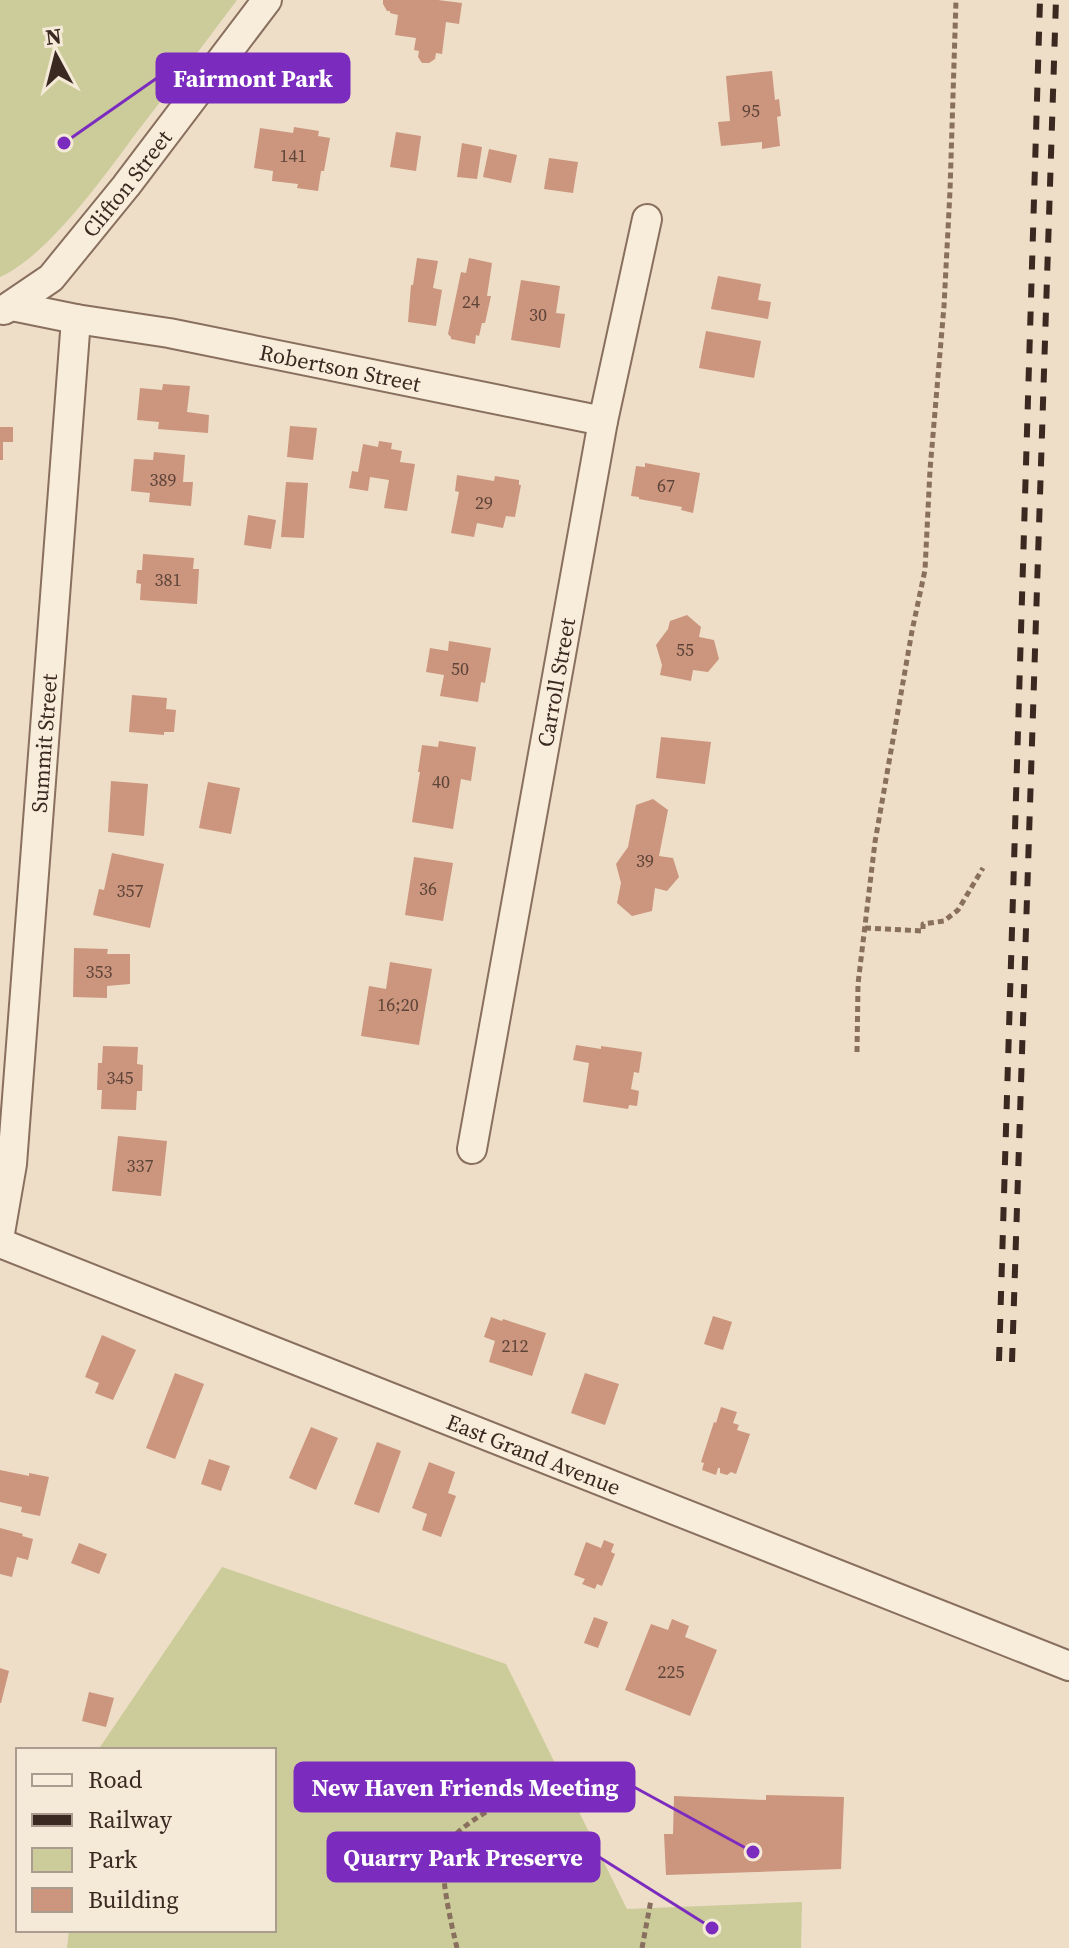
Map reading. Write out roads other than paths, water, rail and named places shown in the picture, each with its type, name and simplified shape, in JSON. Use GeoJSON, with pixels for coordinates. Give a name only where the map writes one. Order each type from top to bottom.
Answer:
{"type":"FeatureCollection","features":[{"type":"Feature","properties":{"kind":"street","name":"Clifton Street"},"geometry":{"type":"LineString","coordinates":[[6,309],[51,278],[126,186],[267,0]]}},
{"type":"Feature","properties":{"kind":"street","name":"Carroll Street"},"geometry":{"type":"LineString","coordinates":[[472,1149],[603,421],[647,219]]}},
{"type":"Feature","properties":{"kind":"street"},"geometry":{"type":"LineString","coordinates":[[6,309],[76,319]]}},
{"type":"Feature","properties":{"kind":"street","name":"Robertson Street"},"geometry":{"type":"LineString","coordinates":[[76,319],[185,336],[603,421]]}},
{"type":"Feature","properties":{"kind":"street","name":"Summit Street"},"geometry":{"type":"LineString","coordinates":[[0,1233],[12,1164],[76,319]]}},
{"type":"Feature","properties":{"kind":"street","name":"East Grand Avenue"},"geometry":{"type":"LineString","coordinates":[[0,1243],[1069,1666]]}},
{"type":"Feature","properties":{"kind":"railway"},"geometry":{"type":"LineString","coordinates":[[999,1361],[1040,0]]}},
{"type":"Feature","properties":{"kind":"railway"},"geometry":{"type":"LineString","coordinates":[[1012,1362],[1056,0]]}},
{"type":"Feature","properties":{"kind":"place","name":"Fairmont Park"},"geometry":{"type":"Point","coordinates":[64,143]}},
{"type":"Feature","properties":{"kind":"place","name":"New Haven Friends Meeting"},"geometry":{"type":"Point","coordinates":[753,1852]}},
{"type":"Feature","properties":{"kind":"place","name":"Quarry Park Preserve"},"geometry":{"type":"Point","coordinates":[712,1928]}}]}
